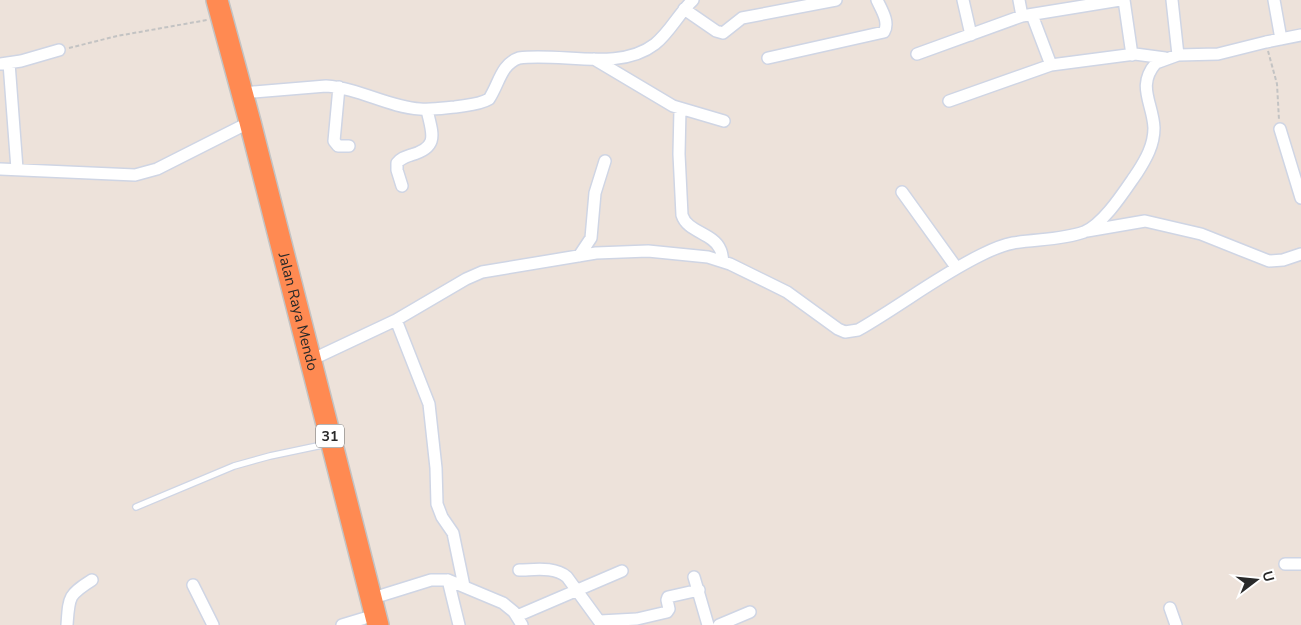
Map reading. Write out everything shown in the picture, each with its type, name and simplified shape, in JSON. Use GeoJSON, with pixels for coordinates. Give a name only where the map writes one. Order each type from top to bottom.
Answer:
{"type":"FeatureCollection","features":[{"type":"Feature","properties":{"kind":"highway","name":"Jalan Raya Mendo"},"geometry":{"type":"LineString","coordinates":[[219,9],[278,231],[374,613]]}},
{"type":"Feature","properties":{"kind":"street"},"geometry":{"type":"LineString","coordinates":[[242,93],[319,86],[339,88],[394,104],[427,110],[480,102],[491,96],[505,67],[514,60],[527,57],[594,59],[630,55],[645,50],[657,42],[693,0]]}},
{"type":"Feature","properties":{"kind":"street"},"geometry":{"type":"LineString","coordinates":[[684,9],[723,33],[742,18],[836,0]]}},
{"type":"Feature","properties":{"kind":"street"},"geometry":{"type":"LineString","coordinates":[[768,58],[884,32],[886,21],[877,0]]}},
{"type":"Feature","properties":{"kind":"street"},"geometry":{"type":"LineString","coordinates":[[963,0],[971,35]]}},
{"type":"Feature","properties":{"kind":"street"},"geometry":{"type":"LineString","coordinates":[[1020,0],[1051,65]]}},
{"type":"Feature","properties":{"kind":"street"},"geometry":{"type":"LineString","coordinates":[[917,54],[1027,16],[1072,4],[1122,0],[1132,54]]}},
{"type":"Feature","properties":{"kind":"street"},"geometry":{"type":"LineString","coordinates":[[1172,0],[1172,56]]}},
{"type":"Feature","properties":{"kind":"street"},"geometry":{"type":"LineString","coordinates":[[1274,0],[1281,38]]}},
{"type":"Feature","properties":{"kind":"street"},"geometry":{"type":"LineString","coordinates":[[949,101],[1051,65],[1132,54],[1172,56],[1218,54],[1281,38],[1301,35]]}},
{"type":"Feature","properties":{"kind":"street"},"geometry":{"type":"LineString","coordinates":[[17,169],[4,64],[59,50]]}},
{"type":"Feature","properties":{"kind":"street"},"geometry":{"type":"LineString","coordinates":[[1086,231],[1117,202],[1150,149],[1154,127],[1146,92],[1146,80],[1156,63],[1172,56]]}},
{"type":"Feature","properties":{"kind":"street"},"geometry":{"type":"LineString","coordinates":[[594,59],[662,101],[680,109],[724,121]]}},
{"type":"Feature","properties":{"kind":"street"},"geometry":{"type":"LineString","coordinates":[[339,88],[334,141],[338,146],[349,146]]}},
{"type":"Feature","properties":{"kind":"street"},"geometry":{"type":"LineString","coordinates":[[680,109],[679,154],[682,215],[686,222],[715,242],[720,249],[723,261]]}},
{"type":"Feature","properties":{"kind":"street"},"geometry":{"type":"LineString","coordinates":[[402,186],[397,163],[401,158],[427,149],[431,143],[432,136],[427,110]]}},
{"type":"Feature","properties":{"kind":"street"},"geometry":{"type":"LineString","coordinates":[[0,169],[134,176],[146,173],[250,122]]}},
{"type":"Feature","properties":{"kind":"street"},"geometry":{"type":"LineString","coordinates":[[1280,129],[1301,198]]}},
{"type":"Feature","properties":{"kind":"street"},"geometry":{"type":"LineString","coordinates":[[579,256],[591,238],[595,193],[605,161]]}},
{"type":"Feature","properties":{"kind":"street"},"geometry":{"type":"LineString","coordinates":[[902,192],[956,268]]}},
{"type":"Feature","properties":{"kind":"street"},"geometry":{"type":"LineString","coordinates":[[311,360],[396,320],[466,279],[482,272],[596,253],[648,251],[708,257],[723,261],[787,292],[845,332],[858,330],[956,268],[997,248],[1012,243],[1066,236],[1145,221],[1201,234],[1270,261],[1283,260],[1301,254]]}},
{"type":"Feature","properties":{"kind":"street"},"geometry":{"type":"LineString","coordinates":[[396,320],[429,404],[436,468],[437,504],[442,517],[453,533],[464,586]]}},
{"type":"Feature","properties":{"kind":"street"},"geometry":{"type":"LineString","coordinates":[[1285,564],[1301,564]]}},
{"type":"Feature","properties":{"kind":"street"},"geometry":{"type":"LineString","coordinates":[[519,570],[554,570],[561,572],[601,623],[651,621],[668,611],[668,597],[699,590]]}},
{"type":"Feature","properties":{"kind":"street"},"geometry":{"type":"LineString","coordinates":[[342,625],[374,613],[431,580],[448,580],[503,603],[519,620],[577,590],[622,571]]}},
{"type":"Feature","properties":{"kind":"street"},"geometry":{"type":"LineString","coordinates":[[694,577],[708,625]]}},
{"type":"Feature","properties":{"kind":"street"},"geometry":{"type":"LineString","coordinates":[[67,625],[69,602],[72,596],[76,590],[92,580]]}},
{"type":"Feature","properties":{"kind":"street"},"geometry":{"type":"LineString","coordinates":[[448,580],[459,625]]}},
{"type":"Feature","properties":{"kind":"street"},"geometry":{"type":"LineString","coordinates":[[193,585],[213,625]]}},
{"type":"Feature","properties":{"kind":"street"},"geometry":{"type":"LineString","coordinates":[[1170,608],[1176,625]]}},
{"type":"Feature","properties":{"kind":"street"},"geometry":{"type":"LineString","coordinates":[[719,625],[750,612]]}},
{"type":"Feature","properties":{"kind":"lane"},"geometry":{"type":"LineString","coordinates":[[136,507],[234,466],[270,456],[332,444]]}},
{"type":"Feature","properties":{"kind":"path"},"geometry":{"type":"LineString","coordinates":[[59,50],[219,9]]}},
{"type":"Feature","properties":{"kind":"path"},"geometry":{"type":"LineString","coordinates":[[1266,42],[1277,84],[1277,112],[1280,129]]}}]}
